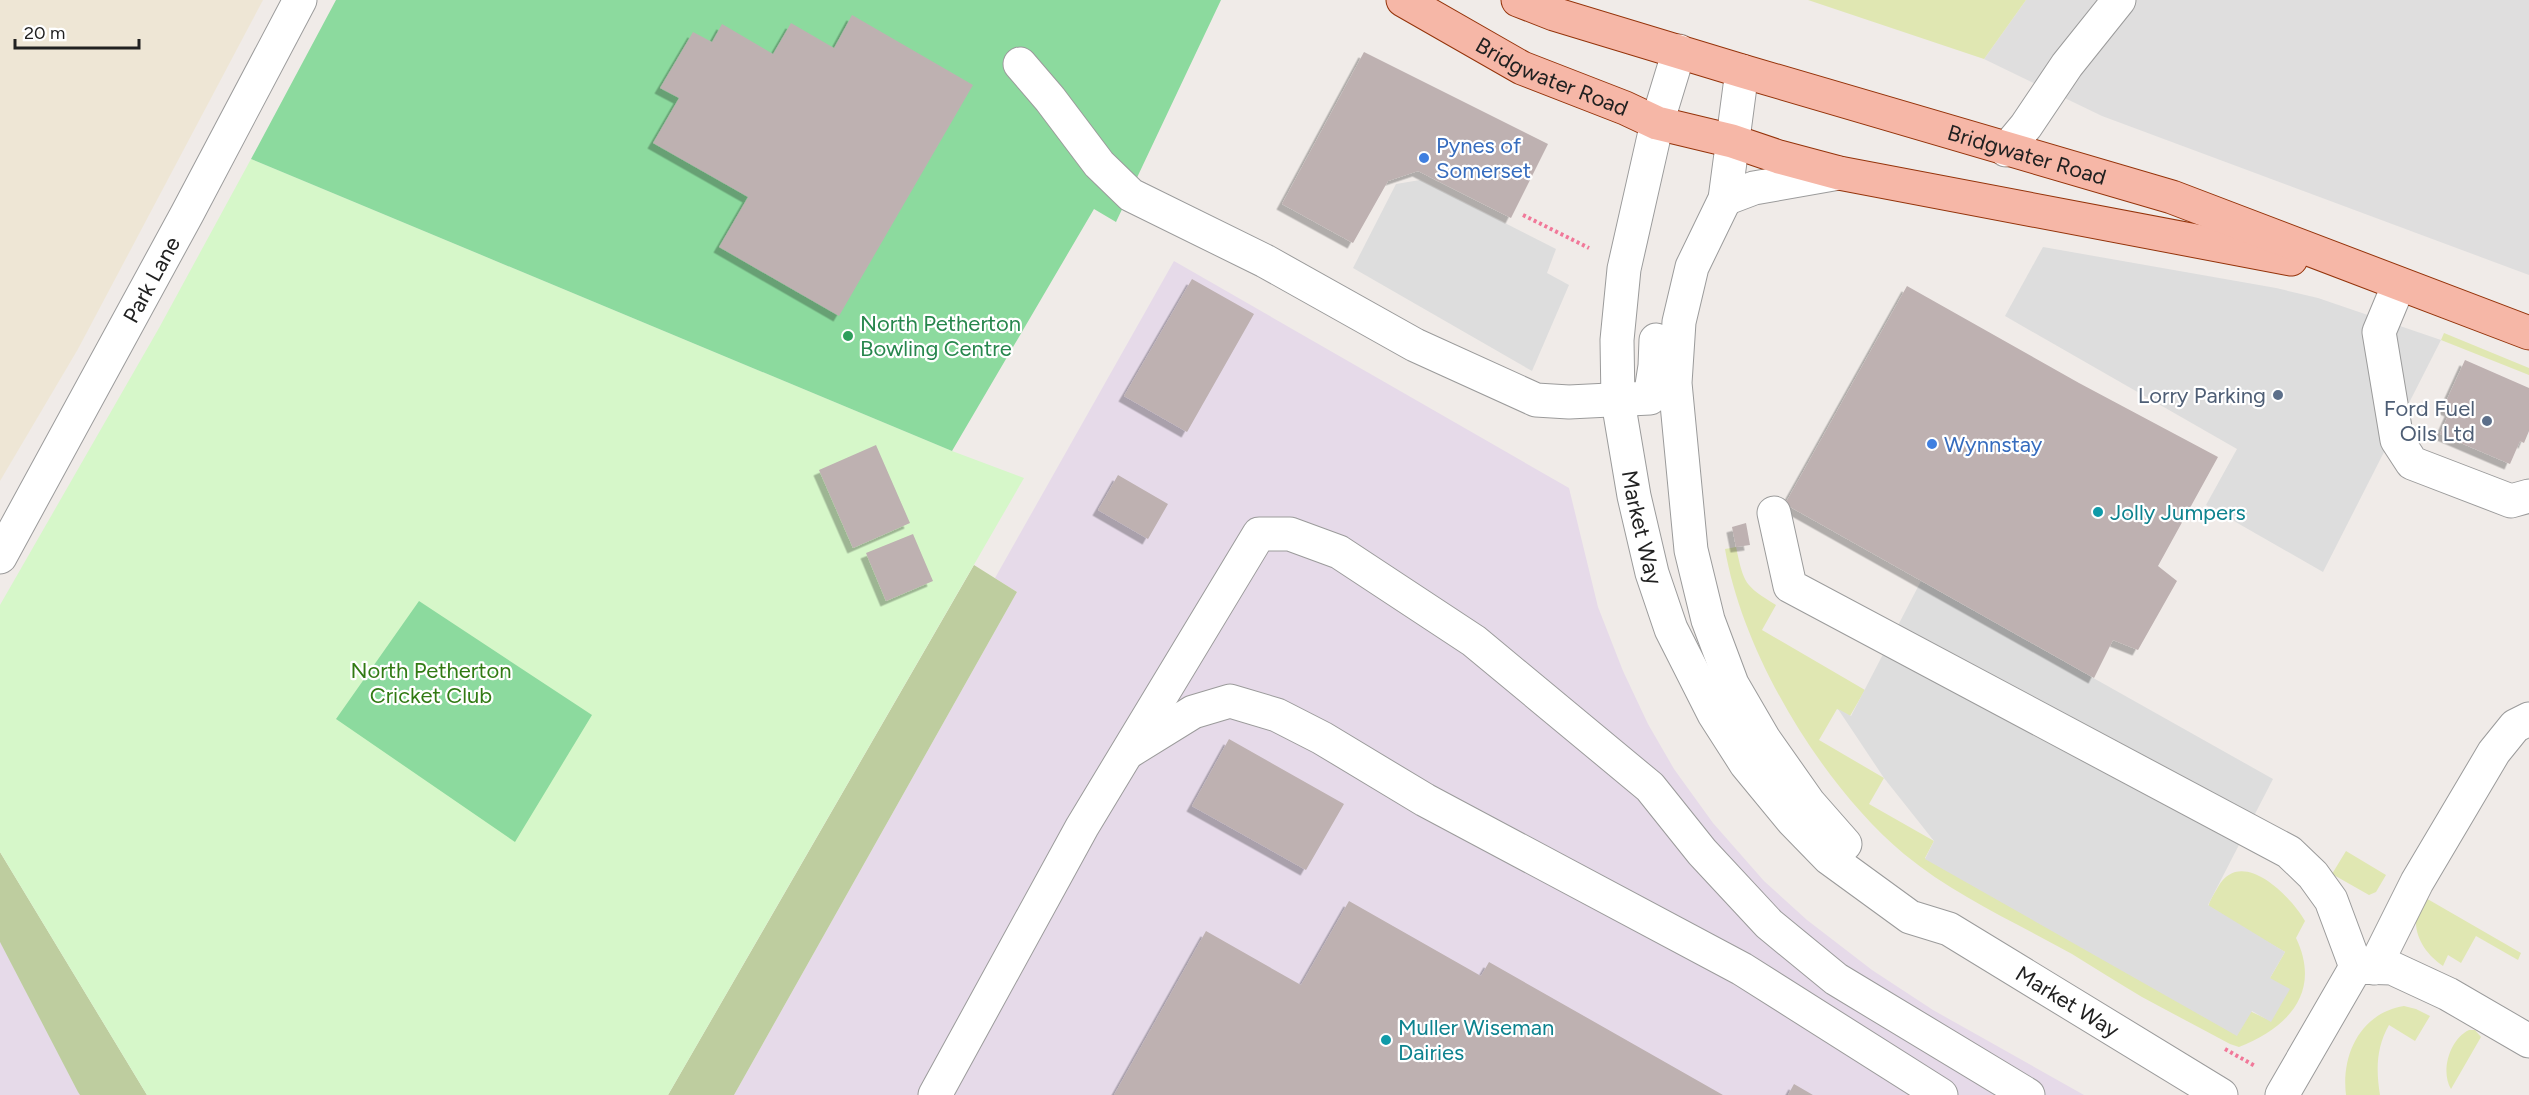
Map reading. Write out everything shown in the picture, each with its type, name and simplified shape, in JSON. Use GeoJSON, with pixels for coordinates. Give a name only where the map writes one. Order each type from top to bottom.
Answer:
{"type":"FeatureCollection","features":[{"type":"Feature","properties":{"kind":"main road","name":"Bridgwater Road"},"geometry":{"type":"LineString","coordinates":[[1403,0],[1522,68],[1657,123],[1732,141],[1779,157],[1839,173],[2271,255],[2394,282]]}},
{"type":"Feature","properties":{"kind":"main road","name":"Bridgwater Road"},"geometry":{"type":"LineString","coordinates":[[1518,0],[1554,14],[1742,71],[2172,197],[2529,333]]}},
{"type":"Feature","properties":{"kind":"street","name":"Park Lane"},"geometry":{"type":"LineString","coordinates":[[0,557],[187,214],[300,0]]}},
{"type":"Feature","properties":{"kind":"street"},"geometry":{"type":"LineString","coordinates":[[2006,150],[2026,126],[2067,65],[2119,0]]}},
{"type":"Feature","properties":{"kind":"street","name":"Market Way"},"geometry":{"type":"LineString","coordinates":[[1679,51],[1657,123],[1622,281],[1617,340],[1618,400],[1634,496],[1652,573],[1671,629],[1714,714],[1746,764],[1793,821],[1829,858],[1910,917],[1949,929],[2221,1095]]}},
{"type":"Feature","properties":{"kind":"street"},"geometry":{"type":"LineString","coordinates":[[1020,64],[1050,99],[1099,164],[1131,195],[1265,261],[1415,345],[1536,400],[1569,402],[1650,398],[1655,366],[1656,336],[1685,298]]}},
{"type":"Feature","properties":{"kind":"street","name":"Market Way"},"geometry":{"type":"LineString","coordinates":[[1742,71],[1725,199],[1692,267],[1679,322],[1675,383],[1691,550],[1708,620],[1732,684],[1764,739],[1809,803],[1910,917]]}},
{"type":"Feature","properties":{"kind":"street"},"geometry":{"type":"LineString","coordinates":[[1725,199],[1754,188],[1839,173]]}},
{"type":"Feature","properties":{"kind":"street"},"geometry":{"type":"LineString","coordinates":[[2394,282],[2379,332],[2397,440],[2412,463],[2511,501],[2529,496]]}},
{"type":"Feature","properties":{"kind":"street"},"geometry":{"type":"LineString","coordinates":[[1774,513],[1790,586],[2289,852],[2313,875],[2331,900],[2365,967]]}},
{"type":"Feature","properties":{"kind":"street"},"geometry":{"type":"LineString","coordinates":[[935,1095],[1082,827],[1259,534],[1290,534],[1339,552],[1474,641],[1650,787],[1702,852],[1769,924],[1836,979],[2028,1095]]}},
{"type":"Feature","properties":{"kind":"street"},"geometry":{"type":"LineString","coordinates":[[1125,753],[1193,712],[1230,701],[1277,715],[1322,738],[1425,800],[1742,969],[1941,1095]]}},
{"type":"Feature","properties":{"kind":"street"},"geometry":{"type":"LineString","coordinates":[[2282,1095],[2418,882],[2494,752],[2515,726],[2529,719]]}},
{"type":"Feature","properties":{"kind":"street"},"geometry":{"type":"LineString","coordinates":[[2365,967],[2392,968],[2439,990],[2529,1041]]}},
{"type":"Feature","properties":{"kind":"path"},"geometry":{"type":"LineString","coordinates":[[1523,215],[1595,251]]}},
{"type":"Feature","properties":{"kind":"shaded area"},"geometry":{"type":"Polygon","coordinates":[[[0,0],[263,0],[78,349],[0,481],[0,0]]]}},
{"type":"Feature","properties":{"kind":"shaded area"},"geometry":{"type":"Polygon","coordinates":[[[2026,0],[2529,0],[2529,275],[2102,116],[1984,59],[2026,0]]]}},
{"type":"Feature","properties":{"kind":"shaded area"},"geometry":{"type":"Polygon","coordinates":[[[1420,180],[1556,249],[1547,273],[1569,285],[1532,371],[1353,268],[1396,184],[1420,180]]]}},
{"type":"Feature","properties":{"kind":"shaded area","name":"Lorry Parking"},"geometry":{"type":"Polygon","coordinates":[[[2043,247],[2276,288],[2318,298],[2441,340],[2323,572],[2206,505],[2237,449],[2005,316],[2043,247]]]}},
{"type":"Feature","properties":{"kind":"shaded area"},"geometry":{"type":"Polygon","coordinates":[[[1174,261],[1569,488],[1598,607],[1623,671],[1648,724],[1674,769],[1713,823],[1764,881],[1807,920],[1872,970],[1933,1010],[2084,1095],[734,1095],[1017,592],[995,578],[1174,261]]]}},
{"type":"Feature","properties":{"kind":"shaded area"},"geometry":{"type":"Polygon","coordinates":[[[1921,581],[2273,779],[2208,905],[2285,952],[2270,978],[2290,989],[2271,1022],[2252,1011],[2237,1036],[1925,859],[1934,841],[1884,778],[1838,709],[1851,716],[1921,581]]]}},
{"type":"Feature","properties":{"kind":"shaded area"},"geometry":{"type":"Polygon","coordinates":[[[1,943],[80,1095],[0,1095],[1,943]]]}},
{"type":"Feature","properties":{"kind":"green space","name":"North Petherton Bowling Centre"},"geometry":{"type":"Polygon","coordinates":[[[336,0],[1221,0],[1116,222],[1094,209],[952,451],[251,159],[336,0]]]}},
{"type":"Feature","properties":{"kind":"green space"},"geometry":{"type":"Polygon","coordinates":[[[1808,0],[2026,0],[1984,59],[1808,0]]]}},
{"type":"Feature","properties":{"kind":"green space","name":"North Petherton Cricket Club"},"geometry":{"type":"Polygon","coordinates":[[[251,159],[952,451],[1024,478],[668,1095],[147,1095],[0,852],[0,605],[159,328],[251,159]]]}},
{"type":"Feature","properties":{"kind":"green space"},"geometry":{"type":"Polygon","coordinates":[[[2444,333],[2529,368],[2529,375],[2441,340],[2444,333]]]}},
{"type":"Feature","properties":{"kind":"green space"},"geometry":{"type":"Polygon","coordinates":[[[1736,547],[1741,569],[1751,588],[1776,605],[1762,630],[1865,690],[1850,716],[1837,709],[1819,740],[1884,778],[1869,804],[1934,841],[1925,858],[2271,1021],[2270,978],[2285,952],[2208,908],[2218,887],[2228,876],[2239,871],[2252,873],[2277,888],[2305,921],[2296,938],[2303,957],[2305,975],[2296,1006],[2272,1030],[2257,1039],[2239,1047],[2230,1044],[2142,997],[2072,954],[1965,896],[1904,854],[1844,792],[1790,715],[1749,632],[1734,590],[1725,549],[1736,547]]]}},
{"type":"Feature","properties":{"kind":"green space"},"geometry":{"type":"Polygon","coordinates":[[[974,565],[1017,592],[734,1095],[668,1095],[974,565]]]}},
{"type":"Feature","properties":{"kind":"green space"},"geometry":{"type":"Polygon","coordinates":[[[419,601],[592,715],[515,842],[336,719],[419,601]]]}},
{"type":"Feature","properties":{"kind":"green space"},"geometry":{"type":"Polygon","coordinates":[[[2346,851],[2386,875],[2376,892],[2369,895],[2332,874],[2346,851]]]}},
{"type":"Feature","properties":{"kind":"green space"},"geometry":{"type":"Polygon","coordinates":[[[0,852],[147,1095],[80,1095],[78,1092],[0,942],[0,852]]]}},
{"type":"Feature","properties":{"kind":"green space"},"geometry":{"type":"Polygon","coordinates":[[[2424,897],[2521,953],[2518,960],[2476,936],[2461,963],[2448,955],[2443,966],[2428,952],[2420,940],[2416,927],[2416,917],[2424,897]]]}},
{"type":"Feature","properties":{"kind":"green space"},"geometry":{"type":"Polygon","coordinates":[[[2404,1006],[2430,1016],[2415,1041],[2389,1025],[2378,1059],[2380,1095],[2346,1095],[2347,1065],[2357,1038],[2365,1026],[2376,1017],[2404,1006]]]}},
{"type":"Feature","properties":{"kind":"green space"},"geometry":{"type":"Polygon","coordinates":[[[2469,1030],[2475,1030],[2481,1037],[2451,1089],[2446,1073],[2449,1056],[2457,1040],[2469,1030]]]}},
{"type":"Feature","properties":{"kind":"building"},"geometry":{"type":"Polygon","coordinates":[[[852,15],[973,85],[839,316],[719,247],[748,197],[653,143],[679,98],[660,88],[693,32],[712,42],[722,24],[773,54],[791,23],[834,48],[852,15]]]}},
{"type":"Feature","properties":{"kind":"building","name":"Pynes of Somerset"},"geometry":{"type":"Polygon","coordinates":[[[1364,52],[1548,144],[1511,218],[1418,171],[1388,181],[1353,243],[1282,204],[1364,52]]]}},
{"type":"Feature","properties":{"kind":"building"},"geometry":{"type":"Polygon","coordinates":[[[1192,279],[1254,314],[1187,432],[1124,396],[1192,279]]]}},
{"type":"Feature","properties":{"kind":"building"},"geometry":{"type":"Polygon","coordinates":[[[1907,286],[2079,383],[2218,457],[2158,566],[2177,581],[2138,650],[2113,640],[2094,678],[1785,504],[1907,286]]]}},
{"type":"Feature","properties":{"kind":"building","name":"Ford Fuel Oils Ltd"},"geometry":{"type":"Polygon","coordinates":[[[2465,360],[2529,388],[2529,431],[2524,443],[2520,441],[2510,464],[2440,434],[2450,411],[2443,408],[2465,360]]]}},
{"type":"Feature","properties":{"kind":"building"},"geometry":{"type":"Polygon","coordinates":[[[876,445],[910,523],[853,548],[819,470],[876,445]]]}},
{"type":"Feature","properties":{"kind":"building"},"geometry":{"type":"Polygon","coordinates":[[[1118,475],[1168,504],[1148,539],[1098,510],[1118,475]]]}},
{"type":"Feature","properties":{"kind":"building"},"geometry":{"type":"Polygon","coordinates":[[[1746,523],[1750,545],[1736,547],[1732,527],[1746,523]]]}},
{"type":"Feature","properties":{"kind":"building"},"geometry":{"type":"Polygon","coordinates":[[[913,534],[933,581],[886,601],[866,553],[913,534]]]}},
{"type":"Feature","properties":{"kind":"building"},"geometry":{"type":"Polygon","coordinates":[[[1229,739],[1344,804],[1306,870],[1192,806],[1229,739]]]}},
{"type":"Feature","properties":{"kind":"building","name":"Muller Wiseman Dairies"},"geometry":{"type":"Polygon","coordinates":[[[1349,901],[1481,976],[1489,962],[1723,1095],[1114,1095],[1206,931],[1301,985],[1349,901]]]}},
{"type":"Feature","properties":{"kind":"building"},"geometry":{"type":"Polygon","coordinates":[[[1794,1084],[1813,1095],[1788,1095],[1794,1084]]]}},
{"type":"Feature","properties":{"kind":"place","name":"Pynes of Somerset"},"geometry":{"type":"Point","coordinates":[1424,158]}},
{"type":"Feature","properties":{"kind":"place","name":"North Petherton Bowling Centre"},"geometry":{"type":"Point","coordinates":[848,336]}},
{"type":"Feature","properties":{"kind":"place","name":"Lorry Parking"},"geometry":{"type":"Point","coordinates":[2278,395]}},
{"type":"Feature","properties":{"kind":"place","name":"Ford Fuel Oils Ltd"},"geometry":{"type":"Point","coordinates":[2487,421]}},
{"type":"Feature","properties":{"kind":"place","name":"Wynnstay"},"geometry":{"type":"Point","coordinates":[1932,444]}},
{"type":"Feature","properties":{"kind":"place","name":"Jolly Jumpers"},"geometry":{"type":"Point","coordinates":[2098,512]}},
{"type":"Feature","properties":{"kind":"place","name":"Muller Wiseman Dairies"},"geometry":{"type":"Point","coordinates":[1386,1040]}}]}
